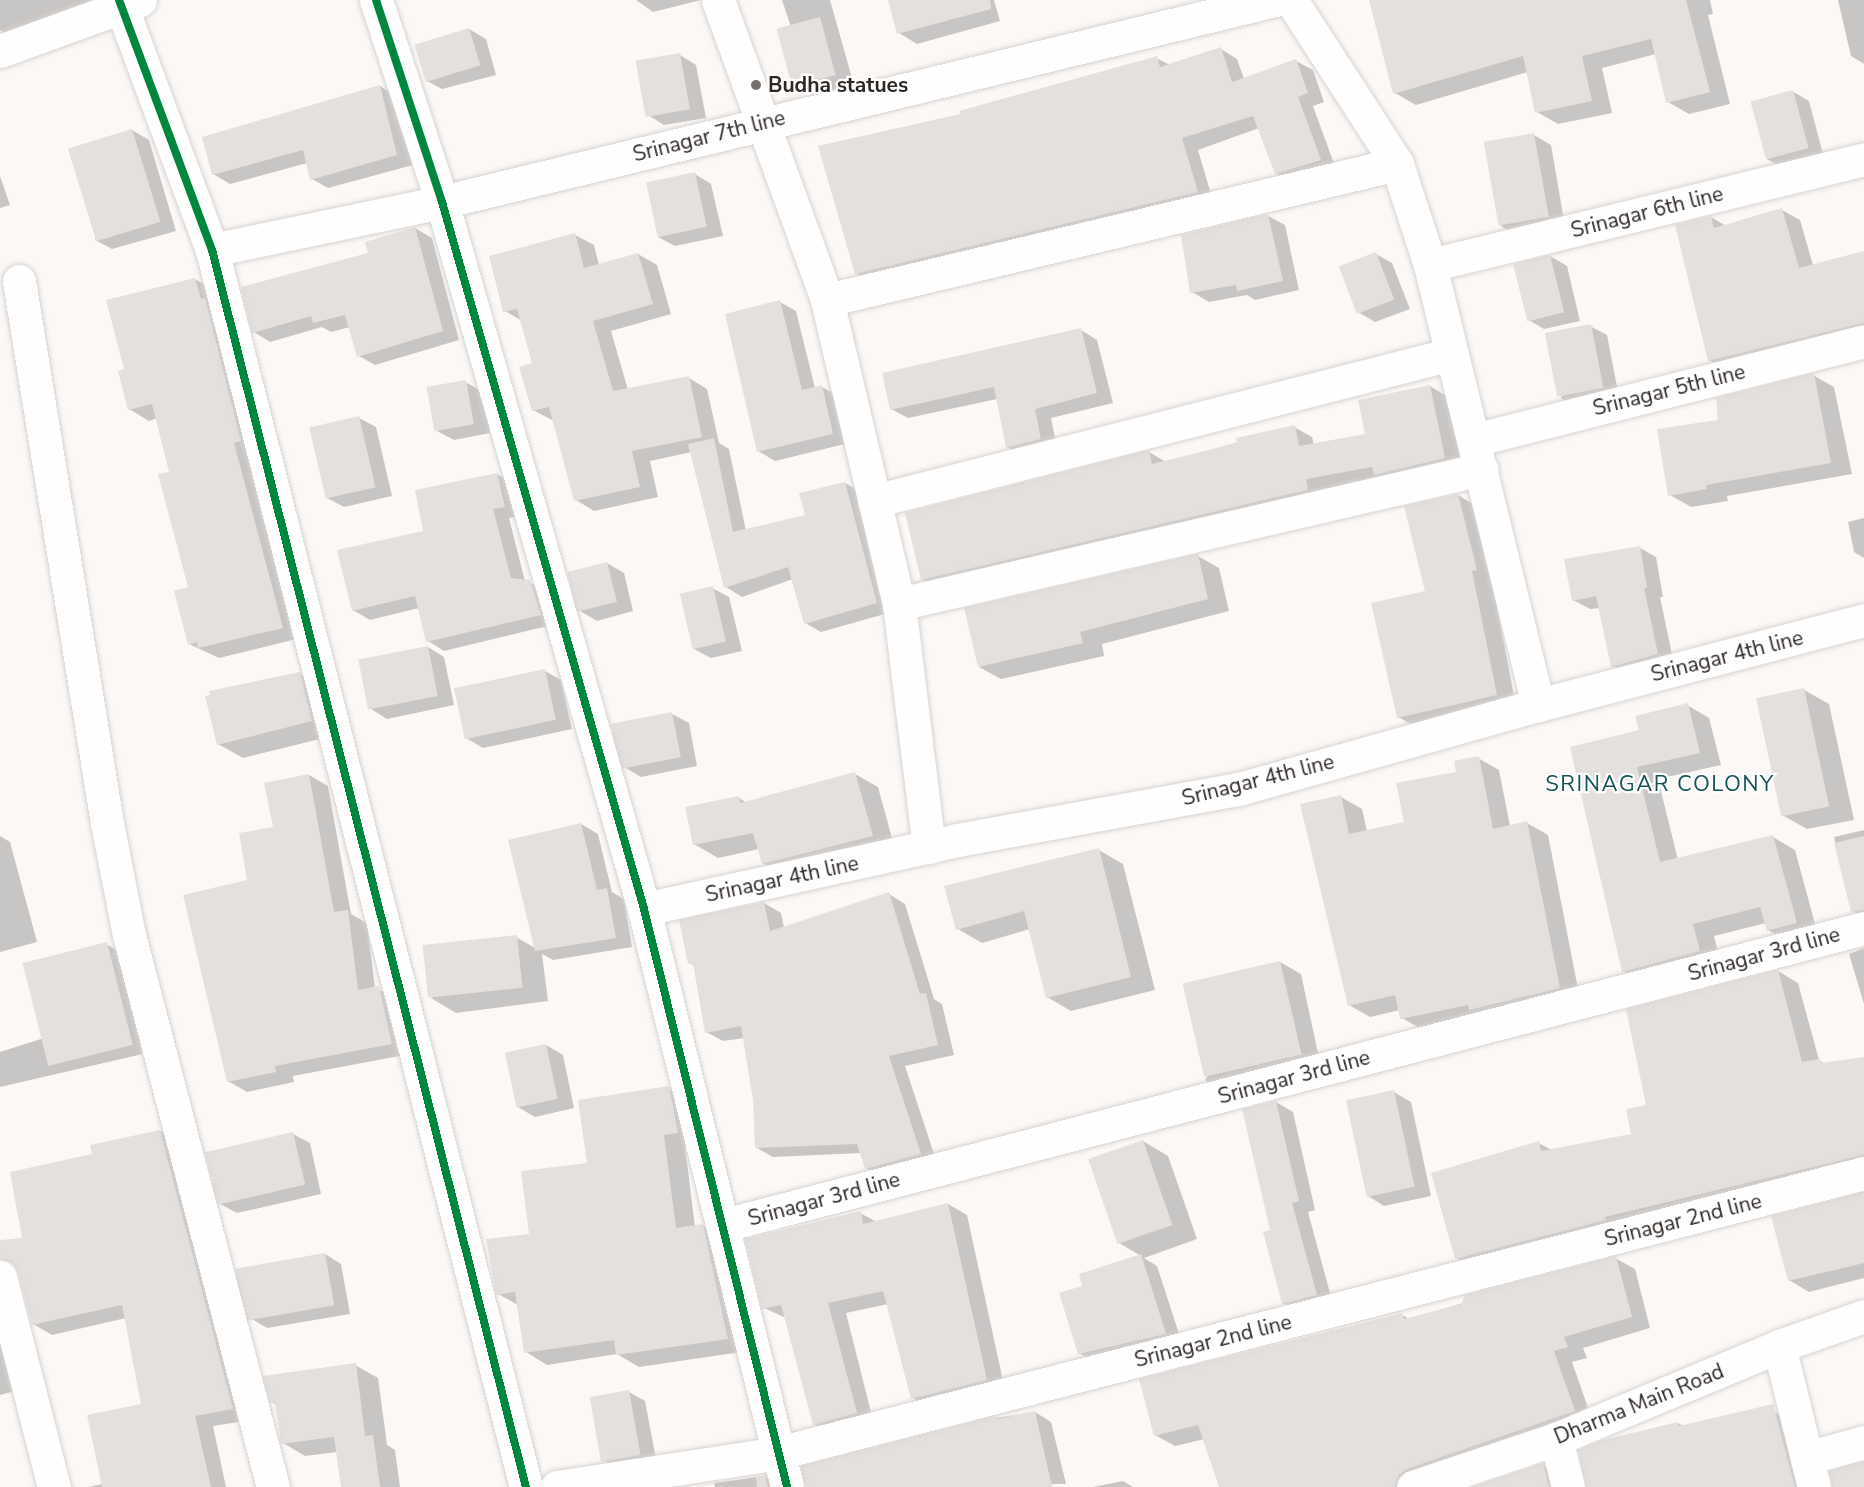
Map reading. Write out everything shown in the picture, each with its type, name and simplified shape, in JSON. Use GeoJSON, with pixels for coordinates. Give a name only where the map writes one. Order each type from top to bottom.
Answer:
{"type":"FeatureCollection","features":[{"type":"Feature","properties":{"kind":"street"},"geometry":{"type":"LineString","coordinates":[[376,0],[442,202],[644,909],[787,1487]]}},
{"type":"Feature","properties":{"kind":"street"},"geometry":{"type":"LineString","coordinates":[[718,0],[827,300],[899,604],[929,847]]}},
{"type":"Feature","properties":{"kind":"street","name":"Srinagar 7th line"},"geometry":{"type":"LineString","coordinates":[[212,250],[442,202],[763,122],[1275,0]]}},
{"type":"Feature","properties":{"kind":"street"},"geometry":{"type":"LineString","coordinates":[[1291,0],[1397,164],[1430,265],[1538,705]]}},
{"type":"Feature","properties":{"kind":"street"},"geometry":{"type":"LineString","coordinates":[[0,51],[127,2],[212,250],[526,1487]]}},
{"type":"Feature","properties":{"kind":"street","name":"Srinagar 6th line"},"geometry":{"type":"LineString","coordinates":[[1430,265],[1864,159]]}},
{"type":"Feature","properties":{"kind":"street"},"geometry":{"type":"LineString","coordinates":[[827,300],[1397,164]]}},
{"type":"Feature","properties":{"kind":"street"},"geometry":{"type":"LineString","coordinates":[[19,281],[105,812],[129,935],[273,1487]]}},
{"type":"Feature","properties":{"kind":"street","name":"Srinagar 5th line"},"geometry":{"type":"LineString","coordinates":[[899,604],[1478,454],[1864,341]]}},
{"type":"Feature","properties":{"kind":"street"},"geometry":{"type":"LineString","coordinates":[[873,501],[1452,354]]}},
{"type":"Feature","properties":{"kind":"street","name":"Srinagar 4th line"},"geometry":{"type":"LineString","coordinates":[[644,909],[929,847],[1239,789],[1538,705],[1864,620]]}},
{"type":"Feature","properties":{"kind":"street","name":"Srinagar 3rd line"},"geometry":{"type":"LineString","coordinates":[[724,1225],[1864,928]]}},
{"type":"Feature","properties":{"kind":"street","name":"Srinagar 2nd line"},"geometry":{"type":"LineString","coordinates":[[557,1487],[778,1453],[1864,1173]]}},
{"type":"Feature","properties":{"kind":"street"},"geometry":{"type":"LineString","coordinates":[[0,1276],[54,1487]]}},
{"type":"Feature","properties":{"kind":"street","name":"Dharma Main Road"},"geometry":{"type":"LineString","coordinates":[[1413,1487],[1556,1439],[1779,1346],[1864,1316]]}},
{"type":"Feature","properties":{"kind":"street"},"geometry":{"type":"LineString","coordinates":[[1779,1346],[1810,1473],[1864,1442]]}},
{"type":"Feature","properties":{"kind":"street"},"geometry":{"type":"LineString","coordinates":[[1556,1439],[1568,1487]]}},
{"type":"Feature","properties":{"kind":"building"},"geometry":{"type":"Polygon","coordinates":[[[888,0],[990,0],[991,9],[897,34],[888,0]]]}},
{"type":"Feature","properties":{"kind":"building"},"geometry":{"type":"Polygon","coordinates":[[[1369,0],[1686,0],[1710,92],[1666,103],[1651,39],[1582,56],[1592,101],[1535,113],[1523,56],[1393,94],[1369,0]]]}},
{"type":"Feature","properties":{"kind":"building"},"geometry":{"type":"Polygon","coordinates":[[[820,17],[836,75],[792,87],[777,29],[820,17]]]}},
{"type":"Feature","properties":{"kind":"building"},"geometry":{"type":"Polygon","coordinates":[[[469,28],[480,65],[426,82],[414,45],[469,28]]]}},
{"type":"Feature","properties":{"kind":"building"},"geometry":{"type":"Polygon","coordinates":[[[1221,47],[1232,82],[1296,59],[1308,93],[1298,97],[1321,160],[1275,174],[1253,116],[1182,138],[1198,192],[855,274],[818,146],[960,114],[959,111],[1157,56],[1160,67],[1221,47]]]}},
{"type":"Feature","properties":{"kind":"building"},"geometry":{"type":"Polygon","coordinates":[[[680,53],[690,109],[646,117],[636,61],[680,53]]]}},
{"type":"Feature","properties":{"kind":"building"},"geometry":{"type":"Polygon","coordinates":[[[380,85],[397,155],[310,180],[303,150],[212,175],[202,137],[380,85]]]}},
{"type":"Feature","properties":{"kind":"building"},"geometry":{"type":"Polygon","coordinates":[[[1793,90],[1809,148],[1766,159],[1750,101],[1793,90]]]}},
{"type":"Feature","properties":{"kind":"building"},"geometry":{"type":"Polygon","coordinates":[[[132,129],[160,222],[96,241],[68,149],[132,129]]]}},
{"type":"Feature","properties":{"kind":"building"},"geometry":{"type":"Polygon","coordinates":[[[1534,133],[1549,217],[1499,226],[1484,142],[1534,133]]]}},
{"type":"Feature","properties":{"kind":"building"},"geometry":{"type":"Polygon","coordinates":[[[695,172],[707,227],[658,237],[646,182],[695,172]]]}},
{"type":"Feature","properties":{"kind":"building"},"geometry":{"type":"Polygon","coordinates":[[[1782,208],[1799,268],[1864,251],[1864,323],[1708,361],[1675,225],[1711,216],[1714,228],[1782,208]]]}},
{"type":"Feature","properties":{"kind":"building"},"geometry":{"type":"Polygon","coordinates":[[[1268,214],[1283,281],[1237,291],[1236,285],[1190,293],[1181,235],[1268,214]]]}},
{"type":"Feature","properties":{"kind":"building"},"geometry":{"type":"Polygon","coordinates":[[[415,227],[443,331],[357,357],[345,315],[313,323],[311,316],[252,333],[241,287],[368,253],[365,242],[415,227]]]}},
{"type":"Feature","properties":{"kind":"building"},"geometry":{"type":"Polygon","coordinates":[[[575,233],[584,268],[638,253],[653,304],[593,321],[613,391],[689,376],[702,437],[632,451],[640,487],[574,501],[549,407],[532,411],[519,367],[532,363],[517,309],[503,312],[489,256],[575,233]]]}},
{"type":"Feature","properties":{"kind":"building"},"geometry":{"type":"Polygon","coordinates":[[[1376,252],[1394,300],[1357,314],[1339,266],[1376,252]]]}},
{"type":"Feature","properties":{"kind":"building"},"geometry":{"type":"Polygon","coordinates":[[[1550,255],[1564,312],[1527,321],[1513,264],[1550,255]]]}},
{"type":"Feature","properties":{"kind":"building"},"geometry":{"type":"Polygon","coordinates":[[[195,278],[201,299],[205,298],[241,441],[234,443],[283,628],[198,648],[197,642],[188,645],[174,591],[188,587],[158,474],[169,472],[152,404],[128,410],[118,371],[124,369],[106,300],[195,278]]]}},
{"type":"Feature","properties":{"kind":"building"},"geometry":{"type":"Polygon","coordinates":[[[780,300],[802,390],[822,385],[833,434],[757,452],[725,314],[780,300]]]}},
{"type":"Feature","properties":{"kind":"building"},"geometry":{"type":"Polygon","coordinates":[[[1591,324],[1603,388],[1557,397],[1545,333],[1591,324]]]}},
{"type":"Feature","properties":{"kind":"building"},"geometry":{"type":"Polygon","coordinates":[[[1081,328],[1097,393],[1035,409],[1041,439],[1006,448],[994,387],[890,410],[882,373],[1081,328]]]}},
{"type":"Feature","properties":{"kind":"building"},"geometry":{"type":"Polygon","coordinates":[[[1814,373],[1831,463],[1706,485],[1707,489],[1668,496],[1657,429],[1718,420],[1716,398],[1814,373]]]}},
{"type":"Feature","properties":{"kind":"building"},"geometry":{"type":"Polygon","coordinates":[[[466,380],[474,424],[434,431],[427,387],[466,380]]]}},
{"type":"Feature","properties":{"kind":"building"},"geometry":{"type":"Polygon","coordinates":[[[1430,385],[1445,458],[1374,475],[1372,467],[1306,479],[1308,490],[921,580],[905,513],[1149,450],[1152,464],[1237,443],[1236,438],[1295,425],[1299,446],[1365,434],[1358,400],[1430,385]]]}},
{"type":"Feature","properties":{"kind":"building"},"geometry":{"type":"Polygon","coordinates":[[[359,416],[375,487],[326,499],[309,427],[359,416]]]}},
{"type":"Feature","properties":{"kind":"building"},"geometry":{"type":"Polygon","coordinates":[[[714,438],[733,532],[805,515],[799,493],[845,482],[877,603],[804,624],[788,567],[724,588],[688,444],[714,438]]]}},
{"type":"Feature","properties":{"kind":"building"},"geometry":{"type":"Polygon","coordinates":[[[497,473],[505,507],[493,509],[511,578],[530,580],[541,615],[426,642],[415,596],[352,611],[337,550],[423,531],[415,490],[497,473]]]}},
{"type":"Feature","properties":{"kind":"building"},"geometry":{"type":"Polygon","coordinates":[[[1458,494],[1477,570],[1472,571],[1497,695],[1397,718],[1371,603],[1425,591],[1404,506],[1458,494]]]}},
{"type":"Feature","properties":{"kind":"building"},"geometry":{"type":"Polygon","coordinates":[[[1640,546],[1647,588],[1644,588],[1658,654],[1611,667],[1596,596],[1572,601],[1564,559],[1640,546]]]}},
{"type":"Feature","properties":{"kind":"building"},"geometry":{"type":"Polygon","coordinates":[[[1198,554],[1208,599],[1080,632],[1083,643],[978,667],[964,608],[1198,554]]]}},
{"type":"Feature","properties":{"kind":"building"},"geometry":{"type":"Polygon","coordinates":[[[607,562],[617,602],[577,612],[567,572],[607,562]]]}},
{"type":"Feature","properties":{"kind":"building"},"geometry":{"type":"Polygon","coordinates":[[[713,586],[726,642],[693,649],[680,594],[713,586]]]}},
{"type":"Feature","properties":{"kind":"building"},"geometry":{"type":"Polygon","coordinates":[[[428,646],[438,696],[368,710],[358,660],[428,646]]]}},
{"type":"Feature","properties":{"kind":"building"},"geometry":{"type":"Polygon","coordinates":[[[545,669],[556,720],[465,739],[454,688],[545,669]]]}},
{"type":"Feature","properties":{"kind":"building"},"geometry":{"type":"Polygon","coordinates":[[[300,672],[312,721],[217,745],[205,696],[210,695],[209,691],[300,672]]]}},
{"type":"Feature","properties":{"kind":"building"},"geometry":{"type":"Polygon","coordinates":[[[1804,688],[1829,806],[1781,817],[1756,698],[1804,688]]]}},
{"type":"Feature","properties":{"kind":"building"},"geometry":{"type":"Polygon","coordinates":[[[1688,703],[1700,753],[1637,767],[1660,862],[1773,835],[1797,923],[1767,931],[1760,907],[1693,924],[1700,951],[1622,972],[1570,747],[1639,730],[1635,716],[1688,703]]]}},
{"type":"Feature","properties":{"kind":"building"},"geometry":{"type":"Polygon","coordinates":[[[672,712],[681,757],[620,769],[611,724],[672,712]]]}},
{"type":"Feature","properties":{"kind":"building"},"geometry":{"type":"Polygon","coordinates":[[[1479,756],[1493,829],[1527,821],[1560,988],[1469,1010],[1468,1005],[1400,1019],[1395,995],[1348,1006],[1300,804],[1341,795],[1349,834],[1404,822],[1396,783],[1456,772],[1454,761],[1479,756]]]}},
{"type":"Feature","properties":{"kind":"building"},"geometry":{"type":"Polygon","coordinates":[[[855,772],[873,836],[762,864],[753,833],[693,845],[685,807],[739,796],[740,803],[855,772]]]}},
{"type":"Feature","properties":{"kind":"building"},"geometry":{"type":"Polygon","coordinates":[[[309,774],[334,912],[348,910],[358,990],[379,986],[392,1044],[275,1066],[276,1072],[227,1082],[183,895],[247,880],[239,833],[273,827],[264,783],[309,774]]]}},
{"type":"Feature","properties":{"kind":"building"},"geometry":{"type":"Polygon","coordinates":[[[581,823],[597,890],[607,888],[616,938],[535,951],[508,840],[581,823]]]}},
{"type":"Feature","properties":{"kind":"building"},"geometry":{"type":"Polygon","coordinates":[[[1864,836],[1864,910],[1851,912],[1834,843],[1864,836]]]}},
{"type":"Feature","properties":{"kind":"building"},"geometry":{"type":"Polygon","coordinates":[[[1099,848],[1131,977],[1046,998],[1024,911],[956,930],[944,886],[1099,848]]]}},
{"type":"Feature","properties":{"kind":"building"},"geometry":{"type":"Polygon","coordinates":[[[889,892],[920,994],[926,993],[938,1045],[889,1056],[921,1154],[865,1169],[857,1144],[755,1148],[753,1100],[741,1026],[705,1033],[693,963],[688,964],[679,920],[764,902],[770,931],[889,892]]]}},
{"type":"Feature","properties":{"kind":"building"},"geometry":{"type":"Polygon","coordinates":[[[517,935],[523,988],[428,998],[423,945],[517,935]]]}},
{"type":"Feature","properties":{"kind":"building"},"geometry":{"type":"Polygon","coordinates":[[[107,942],[133,1045],[48,1066],[23,963],[107,942]]]}},
{"type":"Feature","properties":{"kind":"building"},"geometry":{"type":"Polygon","coordinates":[[[1280,961],[1302,1055],[1204,1077],[1183,983],[1280,961]]]}},
{"type":"Feature","properties":{"kind":"building"},"geometry":{"type":"Polygon","coordinates":[[[1778,970],[1802,1062],[1820,1059],[1821,1063],[1864,1057],[1864,1155],[1605,1217],[1606,1220],[1455,1259],[1431,1173],[1539,1141],[1541,1151],[1631,1134],[1626,1109],[1646,1105],[1626,1009],[1778,970]]]}},
{"type":"Feature","properties":{"kind":"building"},"geometry":{"type":"Polygon","coordinates":[[[546,1044],[558,1099],[517,1108],[505,1053],[546,1044]]]}},
{"type":"Feature","properties":{"kind":"building"},"geometry":{"type":"Polygon","coordinates":[[[669,1086],[678,1133],[664,1135],[676,1228],[703,1224],[728,1339],[616,1355],[614,1340],[524,1353],[515,1292],[496,1295],[486,1239],[529,1234],[521,1171],[587,1163],[578,1100],[669,1086]]]}},
{"type":"Feature","properties":{"kind":"building"},"geometry":{"type":"Polygon","coordinates":[[[1394,1090],[1415,1187],[1367,1197],[1346,1100],[1394,1090]]]}},
{"type":"Feature","properties":{"kind":"building"},"geometry":{"type":"Polygon","coordinates":[[[1276,1101],[1299,1201],[1292,1203],[1317,1295],[1282,1304],[1263,1232],[1270,1230],[1242,1109],[1276,1101]]]}},
{"type":"Feature","properties":{"kind":"building"},"geometry":{"type":"Polygon","coordinates":[[[160,1130],[233,1409],[195,1416],[211,1487],[102,1487],[87,1415],[141,1404],[122,1305],[32,1325],[18,1272],[13,1264],[0,1259],[0,1240],[22,1238],[10,1172],[92,1154],[90,1145],[160,1130]]]}},
{"type":"Feature","properties":{"kind":"building"},"geometry":{"type":"Polygon","coordinates":[[[293,1132],[305,1185],[217,1205],[205,1152],[293,1132]]]}},
{"type":"Feature","properties":{"kind":"building"},"geometry":{"type":"Polygon","coordinates":[[[1143,1140],[1172,1225],[1117,1244],[1088,1159],[1143,1140]]]}},
{"type":"Feature","properties":{"kind":"building"},"geometry":{"type":"Polygon","coordinates":[[[1864,1192],[1864,1263],[1788,1281],[1771,1216],[1864,1192]]]}},
{"type":"Feature","properties":{"kind":"building"},"geometry":{"type":"Polygon","coordinates":[[[948,1203],[987,1380],[911,1399],[883,1291],[828,1303],[857,1413],[813,1425],[781,1305],[762,1309],[745,1239],[861,1211],[863,1224],[948,1203]]]}},
{"type":"Feature","properties":{"kind":"building"},"geometry":{"type":"Polygon","coordinates":[[[325,1253],[334,1305],[245,1321],[235,1269],[325,1253]]]}},
{"type":"Feature","properties":{"kind":"building"},"geometry":{"type":"Polygon","coordinates":[[[1141,1254],[1166,1334],[1078,1354],[1059,1293],[1082,1286],[1079,1274],[1141,1254]]]}},
{"type":"Feature","properties":{"kind":"building"},"geometry":{"type":"Polygon","coordinates":[[[1616,1256],[1632,1317],[1564,1337],[1568,1347],[1554,1351],[1575,1411],[1407,1469],[1399,1475],[1395,1487],[1219,1487],[1198,1425],[1154,1436],[1139,1379],[1402,1313],[1404,1319],[1461,1304],[1465,1295],[1616,1256]]]}},
{"type":"Feature","properties":{"kind":"building"},"geometry":{"type":"Polygon","coordinates":[[[356,1363],[365,1436],[373,1435],[380,1487],[341,1487],[334,1437],[281,1444],[275,1402],[270,1403],[263,1376],[356,1363]]]}},
{"type":"Feature","properties":{"kind":"building"},"geometry":{"type":"Polygon","coordinates":[[[629,1390],[640,1455],[601,1462],[590,1397],[629,1390]]]}},
{"type":"Feature","properties":{"kind":"building"},"geometry":{"type":"Polygon","coordinates":[[[1773,1404],[1795,1487],[1586,1487],[1578,1450],[1603,1440],[1678,1422],[1679,1426],[1773,1404]]]}},
{"type":"Feature","properties":{"kind":"building"},"geometry":{"type":"Polygon","coordinates":[[[1035,1411],[1052,1487],[805,1487],[801,1466],[996,1416],[997,1419],[1035,1411]]]}},
{"type":"Feature","properties":{"kind":"building"},"geometry":{"type":"Polygon","coordinates":[[[1864,1461],[1864,1487],[1832,1487],[1829,1471],[1864,1461]]]}},
{"type":"Feature","properties":{"kind":"building"},"geometry":{"type":"Polygon","coordinates":[[[1543,1463],[1549,1487],[1472,1487],[1543,1463]]]}},
{"type":"Feature","properties":{"kind":"building"},"geometry":{"type":"Polygon","coordinates":[[[765,1475],[768,1487],[757,1487],[756,1477],[765,1475]]]}},
{"type":"Feature","properties":{"kind":"cycle path"},"geometry":{"type":"LineString","coordinates":[[119,0],[212,250],[526,1487]]}},
{"type":"Feature","properties":{"kind":"cycle path"},"geometry":{"type":"LineString","coordinates":[[376,0],[442,202],[644,909],[787,1487]]}},
{"type":"Feature","properties":{"kind":"place","name":"Budha statues"},"geometry":{"type":"Point","coordinates":[756,85]}},
{"type":"Feature","properties":{"kind":"district","name":"SRINAGAR COLONY"},"geometry":{"type":"Point","coordinates":[1660,785]}}]}
